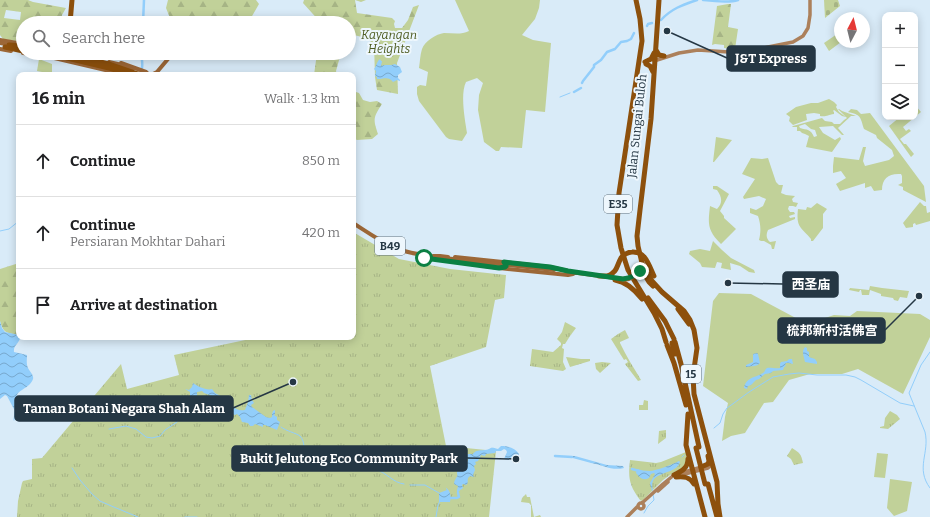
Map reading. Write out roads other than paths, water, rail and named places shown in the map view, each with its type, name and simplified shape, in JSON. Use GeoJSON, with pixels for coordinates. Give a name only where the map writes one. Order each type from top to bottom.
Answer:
{"type":"FeatureCollection","features":[{"type":"Feature","properties":{"kind":"highway"},"geometry":{"type":"LineString","coordinates":[[69,16],[71,0]]}},
{"type":"Feature","properties":{"kind":"highway","name":"E35"},"geometry":{"type":"LineString","coordinates":[[637,0],[643,17],[643,41],[619,192],[617,225],[621,248],[628,270],[654,313],[663,333],[671,342],[681,364],[697,447]]}},
{"type":"Feature","properties":{"kind":"highway","name":"Jalan Sungai Buloh"},"geometry":{"type":"LineString","coordinates":[[659,0],[655,51],[657,59],[654,70],[635,236],[636,253],[641,265],[655,285],[684,311],[692,325],[697,348],[693,376],[694,394],[717,482],[720,517]]}},
{"type":"Feature","properties":{"kind":"highway"},"geometry":{"type":"LineString","coordinates":[[3,46],[16,48]]}},
{"type":"Feature","properties":{"kind":"highway"},"geometry":{"type":"LineString","coordinates":[[655,51],[658,54],[658,62],[654,70],[646,63],[655,51]]}},
{"type":"Feature","properties":{"kind":"highway"},"geometry":{"type":"LineString","coordinates":[[75,60],[121,72]]}},
{"type":"Feature","properties":{"kind":"highway"},"geometry":{"type":"LineString","coordinates":[[93,60],[109,63],[134,72]]}},
{"type":"Feature","properties":{"kind":"highway","name":"E35"},"geometry":{"type":"LineString","coordinates":[[636,87],[621,193],[620,210],[622,239],[632,271],[638,284],[665,321],[671,342],[674,363],[683,391],[714,517]]}},
{"type":"Feature","properties":{"kind":"highway","name":"B49"},"geometry":{"type":"LineString","coordinates":[[599,276],[608,276],[617,270],[622,257],[628,253],[638,253],[644,256],[647,260],[654,276],[665,292],[684,311]]}},
{"type":"Feature","properties":{"kind":"highway"},"geometry":{"type":"LineString","coordinates":[[639,274],[644,269],[641,265]]}},
{"type":"Feature","properties":{"kind":"highway","name":"15"},"geometry":{"type":"LineString","coordinates":[[639,274],[677,308],[687,321],[692,332],[694,341],[691,378],[692,395],[709,461],[708,464],[701,467]]}},
{"type":"Feature","properties":{"kind":"highway"},"geometry":{"type":"LineString","coordinates":[[614,280],[627,284],[654,313]]}},
{"type":"Feature","properties":{"kind":"highway"},"geometry":{"type":"LineString","coordinates":[[688,414],[686,440],[688,454],[705,517]]}},
{"type":"Feature","properties":{"kind":"highway"},"geometry":{"type":"LineString","coordinates":[[675,476],[687,467],[688,454]]}},
{"type":"Feature","properties":{"kind":"highway"},"geometry":{"type":"LineString","coordinates":[[675,476],[684,476],[688,478],[693,482],[697,493],[699,494]]}},
{"type":"Feature","properties":{"kind":"highway","name":"E35"},"geometry":{"type":"LineString","coordinates":[[706,484],[717,517]]}},
{"type":"Feature","properties":{"kind":"main road"},"geometry":{"type":"LineString","coordinates":[[657,59],[678,51],[698,48],[743,51],[795,40],[802,34],[807,26],[809,0]]}},
{"type":"Feature","properties":{"kind":"main road"},"geometry":{"type":"LineString","coordinates":[[0,40],[16,46]]}},
{"type":"Feature","properties":{"kind":"main road"},"geometry":{"type":"LineString","coordinates":[[3,46],[16,48]]}},
{"type":"Feature","properties":{"kind":"main road"},"geometry":{"type":"LineString","coordinates":[[60,60],[115,72]]}},
{"type":"Feature","properties":{"kind":"main road"},"geometry":{"type":"LineString","coordinates":[[81,60],[114,67],[128,72]]}},
{"type":"Feature","properties":{"kind":"main road"},"geometry":{"type":"LineString","coordinates":[[98,60],[109,63],[123,63],[146,72]]}},
{"type":"Feature","properties":{"kind":"main road"},"geometry":{"type":"LineString","coordinates":[[157,72],[168,60]]}},
{"type":"Feature","properties":{"kind":"main road"},"geometry":{"type":"LineString","coordinates":[[160,72],[169,60]]}},
{"type":"Feature","properties":{"kind":"main road","name":"B49"},"geometry":{"type":"LineString","coordinates":[[356,226],[377,239],[396,248],[414,254],[568,271],[623,279]]}},
{"type":"Feature","properties":{"kind":"main road"},"geometry":{"type":"LineString","coordinates":[[433,257],[440,256],[518,263],[568,271]]}},
{"type":"Feature","properties":{"kind":"main road"},"geometry":{"type":"LineString","coordinates":[[433,257],[436,260],[499,268],[568,275],[573,274]]}},
{"type":"Feature","properties":{"kind":"main road"},"geometry":{"type":"LineString","coordinates":[[504,262],[508,262],[512,258],[518,263]]}},
{"type":"Feature","properties":{"kind":"main road"},"geometry":{"type":"LineString","coordinates":[[499,268],[506,266],[504,262]]}},
{"type":"Feature","properties":{"kind":"main road","name":"B49"},"geometry":{"type":"LineString","coordinates":[[554,270],[614,280],[629,279],[639,274]]}},
{"type":"Feature","properties":{"kind":"main road"},"geometry":{"type":"LineString","coordinates":[[710,455],[710,466],[715,474]]}},
{"type":"Feature","properties":{"kind":"main road"},"geometry":{"type":"LineString","coordinates":[[692,471],[701,467],[710,466]]}},
{"type":"Feature","properties":{"kind":"main road"},"geometry":{"type":"LineString","coordinates":[[627,517],[639,508],[643,507],[643,504],[675,476],[708,468],[710,466]]}},
{"type":"Feature","properties":{"kind":"main road"},"geometry":{"type":"LineString","coordinates":[[630,517],[639,508]]}},
{"type":"Feature","properties":{"kind":"water"},"geometry":{"type":"Polygon","coordinates":[[[380,59],[382,61],[381,66],[395,64],[400,67],[402,72],[398,75],[398,78],[400,81],[397,80],[393,82],[388,78],[377,79],[375,76],[376,71],[374,69],[380,59]]]}},
{"type":"Feature","properties":{"kind":"water"},"geometry":{"type":"Polygon","coordinates":[[[0,321],[5,332],[16,334],[16,340],[19,340],[14,352],[27,355],[27,366],[33,379],[28,386],[17,395],[16,399],[18,404],[16,404],[15,411],[7,396],[5,395],[0,399],[0,321]]]}},
{"type":"Feature","properties":{"kind":"water"},"geometry":{"type":"Polygon","coordinates":[[[805,347],[809,352],[809,357],[815,359],[817,364],[805,362],[803,352],[805,347]]]}},
{"type":"Feature","properties":{"kind":"water"},"geometry":{"type":"Polygon","coordinates":[[[757,353],[760,363],[756,366],[746,367],[746,365],[753,362],[753,354],[757,353]]]}},
{"type":"Feature","properties":{"kind":"water"},"geometry":{"type":"Polygon","coordinates":[[[792,359],[793,364],[786,363],[783,370],[765,374],[748,386],[747,389],[744,388],[745,384],[749,380],[763,373],[767,368],[780,368],[781,362],[792,359]]]}},
{"type":"Feature","properties":{"kind":"water"},"geometry":{"type":"Polygon","coordinates":[[[193,383],[205,389],[212,389],[215,393],[231,402],[232,406],[240,410],[245,410],[249,395],[251,395],[254,403],[251,405],[252,407],[266,417],[272,417],[273,411],[275,410],[274,415],[280,422],[277,430],[265,425],[263,425],[263,427],[255,424],[250,426],[248,423],[242,422],[237,414],[233,414],[232,410],[218,401],[215,397],[202,391],[197,392],[197,396],[190,398],[190,392],[185,389],[189,390],[193,383]]]}},
{"type":"Feature","properties":{"kind":"water"},"geometry":{"type":"Polygon","coordinates":[[[501,446],[514,449],[519,454],[518,457],[512,457],[509,460],[504,459],[507,452],[504,449],[501,451],[496,451],[495,453],[486,454],[485,456],[481,455],[481,459],[475,462],[474,477],[470,476],[468,478],[466,485],[462,485],[463,488],[459,491],[458,495],[458,486],[454,484],[459,464],[468,461],[467,454],[472,455],[476,451],[492,448],[498,449],[501,446]]]}},
{"type":"Feature","properties":{"kind":"water"},"geometry":{"type":"Polygon","coordinates":[[[569,456],[575,456],[607,465],[623,466],[624,468],[611,468],[569,456]]]}},
{"type":"Feature","properties":{"kind":"water"},"geometry":{"type":"Polygon","coordinates":[[[679,461],[680,462],[677,466],[673,469],[654,479],[652,491],[650,483],[655,474],[651,474],[649,478],[643,479],[636,473],[637,469],[652,471],[679,461]]]}},
{"type":"Feature","properties":{"kind":"water"},"geometry":{"type":"Polygon","coordinates":[[[446,488],[450,494],[450,502],[439,502],[439,493],[447,490],[446,488]]]}},
{"type":"Feature","properties":{"kind":"waterway"},"geometry":{"type":"LineString","coordinates":[[143,16],[144,0]]}},
{"type":"Feature","properties":{"kind":"waterway"},"geometry":{"type":"LineString","coordinates":[[661,20],[677,8],[697,0]]}},
{"type":"Feature","properties":{"kind":"waterway"},"geometry":{"type":"LineString","coordinates":[[703,0],[725,2],[738,0]]}},
{"type":"Feature","properties":{"kind":"waterway"},"geometry":{"type":"LineString","coordinates":[[647,26],[648,24],[652,23]]}},
{"type":"Feature","properties":{"kind":"waterway"},"geometry":{"type":"LineString","coordinates":[[582,83],[594,65],[601,60],[607,52],[615,49],[621,42],[631,39],[634,33]]}},
{"type":"Feature","properties":{"kind":"waterway"},"geometry":{"type":"LineString","coordinates":[[142,60],[142,68]]}},
{"type":"Feature","properties":{"kind":"waterway"},"geometry":{"type":"LineString","coordinates":[[574,92],[581,88]]}},
{"type":"Feature","properties":{"kind":"waterway"},"geometry":{"type":"LineString","coordinates":[[560,97],[570,93]]}},
{"type":"Feature","properties":{"kind":"waterway"},"geometry":{"type":"LineString","coordinates":[[0,231],[9,229],[16,223]]}},
{"type":"Feature","properties":{"kind":"waterway"},"geometry":{"type":"LineString","coordinates":[[930,352],[921,365],[909,393],[925,432],[926,447],[923,467],[926,481],[930,488]]}},
{"type":"Feature","properties":{"kind":"waterway"},"geometry":{"type":"LineString","coordinates":[[714,428],[720,423],[727,408],[749,392],[773,377],[789,374],[846,375],[855,377],[900,403],[914,406]]}},
{"type":"Feature","properties":{"kind":"waterway"},"geometry":{"type":"LineString","coordinates":[[109,429],[126,426],[136,429],[146,437],[152,438],[160,436],[183,415],[186,404],[190,398]]}},
{"type":"Feature","properties":{"kind":"waterway"},"geometry":{"type":"LineString","coordinates":[[14,420],[15,411]]}},
{"type":"Feature","properties":{"kind":"waterway"},"geometry":{"type":"LineString","coordinates":[[281,427],[300,436],[302,438],[305,451],[314,458],[325,461],[362,465],[379,470],[396,482],[404,484]]}},
{"type":"Feature","properties":{"kind":"waterway"},"geometry":{"type":"LineString","coordinates":[[555,456],[572,457]]}},
{"type":"Feature","properties":{"kind":"waterway"},"geometry":{"type":"LineString","coordinates":[[72,468],[80,480],[100,501],[138,517]]}},
{"type":"Feature","properties":{"kind":"waterway"},"geometry":{"type":"LineString","coordinates":[[632,469],[639,471]]}},
{"type":"Feature","properties":{"kind":"waterway"},"geometry":{"type":"LineString","coordinates":[[410,485],[425,485],[439,493]]}},
{"type":"Feature","properties":{"kind":"waterway"},"geometry":{"type":"LineString","coordinates":[[448,497],[457,498],[459,497],[458,493]]}},
{"type":"Feature","properties":{"kind":"waterway"},"geometry":{"type":"LineString","coordinates":[[644,513],[654,500],[653,494]]}},
{"type":"Feature","properties":{"kind":"waterway"},"geometry":{"type":"LineString","coordinates":[[436,517],[440,501]]}},
{"type":"Feature","properties":{"kind":"waterway"},"geometry":{"type":"LineString","coordinates":[[185,517],[197,517]]}},
{"type":"Feature","properties":{"kind":"place","name":"J&T Express"},"geometry":{"type":"Point","coordinates":[667,31]}},
{"type":"Feature","properties":{"kind":"place","name":"西圣庙"},"geometry":{"type":"Point","coordinates":[728,283]}},
{"type":"Feature","properties":{"kind":"place","name":"梳邦新村活佛宫"},"geometry":{"type":"Point","coordinates":[919,296]}},
{"type":"Feature","properties":{"kind":"place","name":"Taman Botani Negara Shah Alam"},"geometry":{"type":"Point","coordinates":[293,382]}},
{"type":"Feature","properties":{"kind":"place","name":"Bukit Jelutong Eco Community Park"},"geometry":{"type":"Point","coordinates":[516,459]}},
{"type":"Feature","properties":{"kind":"park label","name":"Kayangan Heights"},"geometry":{"type":"Point","coordinates":[389,42]}}]}
